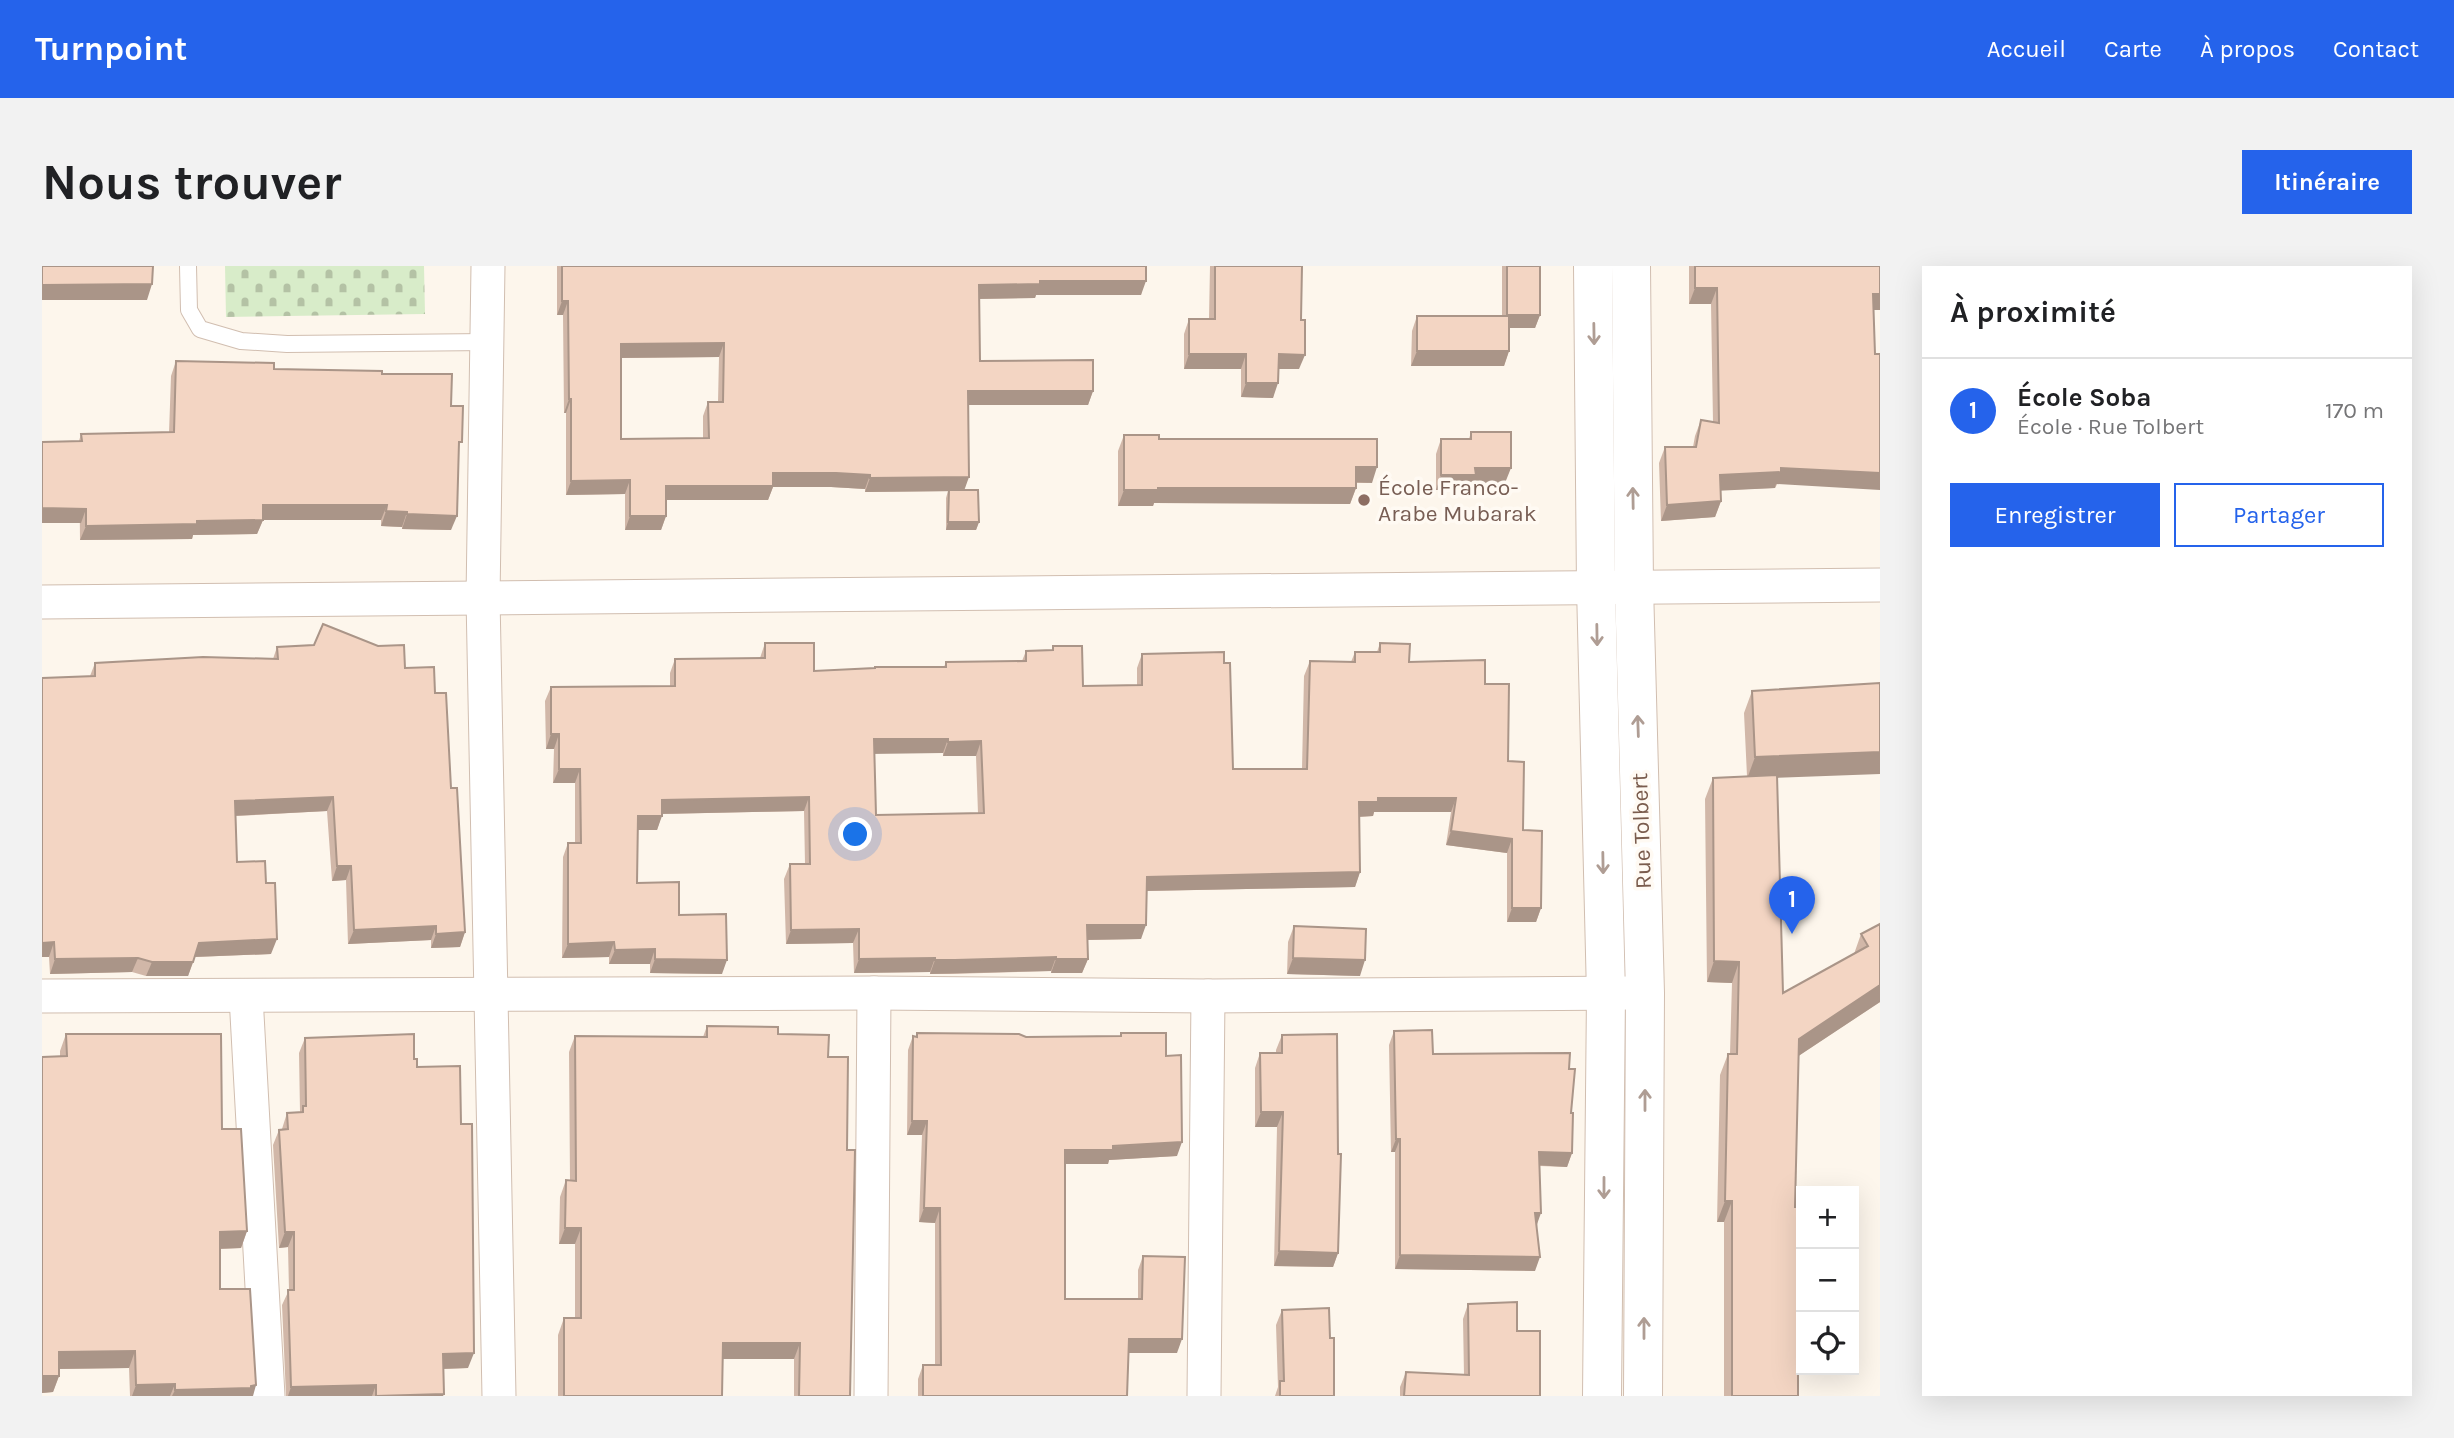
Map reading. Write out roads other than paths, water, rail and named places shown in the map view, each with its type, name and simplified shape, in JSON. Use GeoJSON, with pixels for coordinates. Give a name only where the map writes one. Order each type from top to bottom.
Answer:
{"type":"FeatureCollection","features":[{"type":"Feature","properties":{"kind":"street"},"geometry":{"type":"LineString","coordinates":[[488,266],[483,598],[499,1396]]}},
{"type":"Feature","properties":{"kind":"street","name":"Rue Tolbert"},"geometry":{"type":"LineString","coordinates":[[1593,266],[1596,587],[1606,994],[1602,1396]]}},
{"type":"Feature","properties":{"kind":"street","name":"Rue Tolbert"},"geometry":{"type":"LineString","coordinates":[[1631,266],[1634,586],[1645,993],[1643,1396]]}},
{"type":"Feature","properties":{"kind":"street"},"geometry":{"type":"LineString","coordinates":[[42,602],[1880,584]]}},
{"type":"Feature","properties":{"kind":"street"},"geometry":{"type":"LineString","coordinates":[[42,996],[874,993],[1208,996],[1645,993]]}},
{"type":"Feature","properties":{"kind":"street"},"geometry":{"type":"LineString","coordinates":[[871,1396],[874,993]]}},
{"type":"Feature","properties":{"kind":"street"},"geometry":{"type":"LineString","coordinates":[[246,996],[268,1396]]}},
{"type":"Feature","properties":{"kind":"street"},"geometry":{"type":"LineString","coordinates":[[1204,1396],[1208,996]]}},
{"type":"Feature","properties":{"kind":"lane"},"geometry":{"type":"LineString","coordinates":[[188,266],[189,310],[200,329],[229,339],[287,344],[487,342]]}},
{"type":"Feature","properties":{"kind":"place","name":"École Franco- Arabe Mubarak"},"geometry":{"type":"Point","coordinates":[1364,500]}},
{"type":"Feature","properties":{"kind":"place","name":"École Soba"},"geometry":{"type":"Point","coordinates":[1792,934]}}]}
